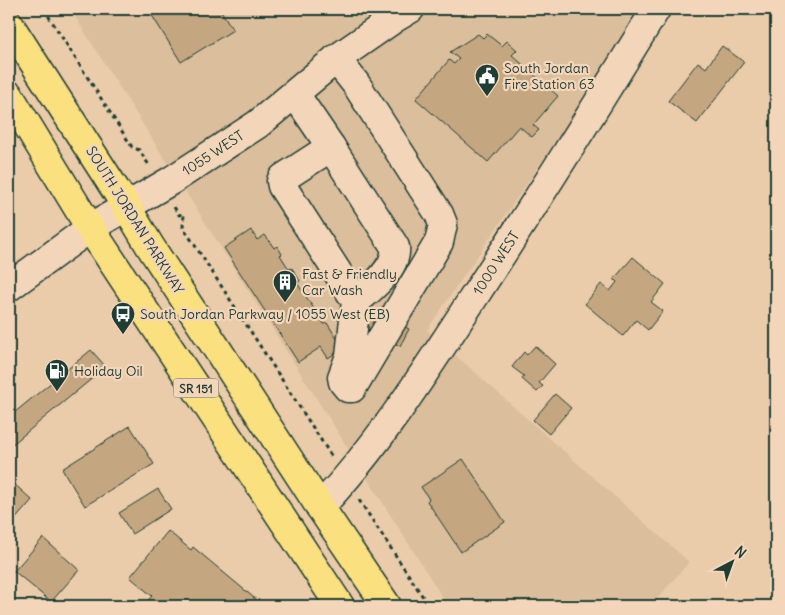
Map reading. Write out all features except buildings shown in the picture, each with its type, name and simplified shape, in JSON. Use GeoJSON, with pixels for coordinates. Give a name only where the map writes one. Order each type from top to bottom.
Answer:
{"type":"FeatureCollection","features":[{"type":"Feature","properties":{"kind":"main road","name":"SOUTH JORDAN PARKWAY"},"geometry":{"type":"LineString","coordinates":[[9,24],[150,246],[323,512]]}},
{"type":"Feature","properties":{"kind":"main road","name":"SR 151"},"geometry":{"type":"LineString","coordinates":[[9,95],[90,228],[340,606]]}},
{"type":"Feature","properties":{"kind":"main road","name":"SR 151"},"geometry":{"type":"LineString","coordinates":[[323,512],[387,606]]}},
{"type":"Feature","properties":{"kind":"street","name":"1055 WEST"},"geometry":{"type":"LineString","coordinates":[[9,287],[90,228],[161,186],[258,124],[336,59],[394,18],[410,9]]}},
{"type":"Feature","properties":{"kind":"street","name":"1000 WEST"},"geometry":{"type":"LineString","coordinates":[[323,512],[386,428],[416,384],[522,223],[656,9]]}},
{"type":"Feature","properties":{"kind":"street"},"geometry":{"type":"LineString","coordinates":[[330,146],[281,181],[282,186],[356,301],[350,356],[342,377],[345,385],[348,388],[352,388],[440,242],[443,224],[439,214],[356,84],[336,59]]}},
{"type":"Feature","properties":{"kind":"street"},"geometry":{"type":"LineString","coordinates":[[295,94],[395,247],[394,257],[378,282],[356,301]]}},
{"type":"Feature","properties":{"kind":"path"},"geometry":{"type":"LineString","coordinates":[[44,9],[132,147],[140,150],[145,156],[179,215],[184,214],[182,227],[429,606]]}},
{"type":"Feature","properties":{"kind":"shaded area"},"geometry":{"type":"Polygon","coordinates":[[[70,9],[646,9],[427,330],[689,562],[651,606],[448,606],[70,9]]]}},
{"type":"Feature","properties":{"kind":"place","name":"South Jordan Fire Station 63"},"geometry":{"type":"Point","coordinates":[487,97]}},
{"type":"Feature","properties":{"kind":"place","name":"Fast & Friendly Car Wash"},"geometry":{"type":"Point","coordinates":[285,303]}},
{"type":"Feature","properties":{"kind":"place","name":"South Jordan Parkway / 1055 West (EB)"},"geometry":{"type":"Point","coordinates":[123,335]}},
{"type":"Feature","properties":{"kind":"place","name":"Holiday Oil"},"geometry":{"type":"Point","coordinates":[57,392]}}]}
